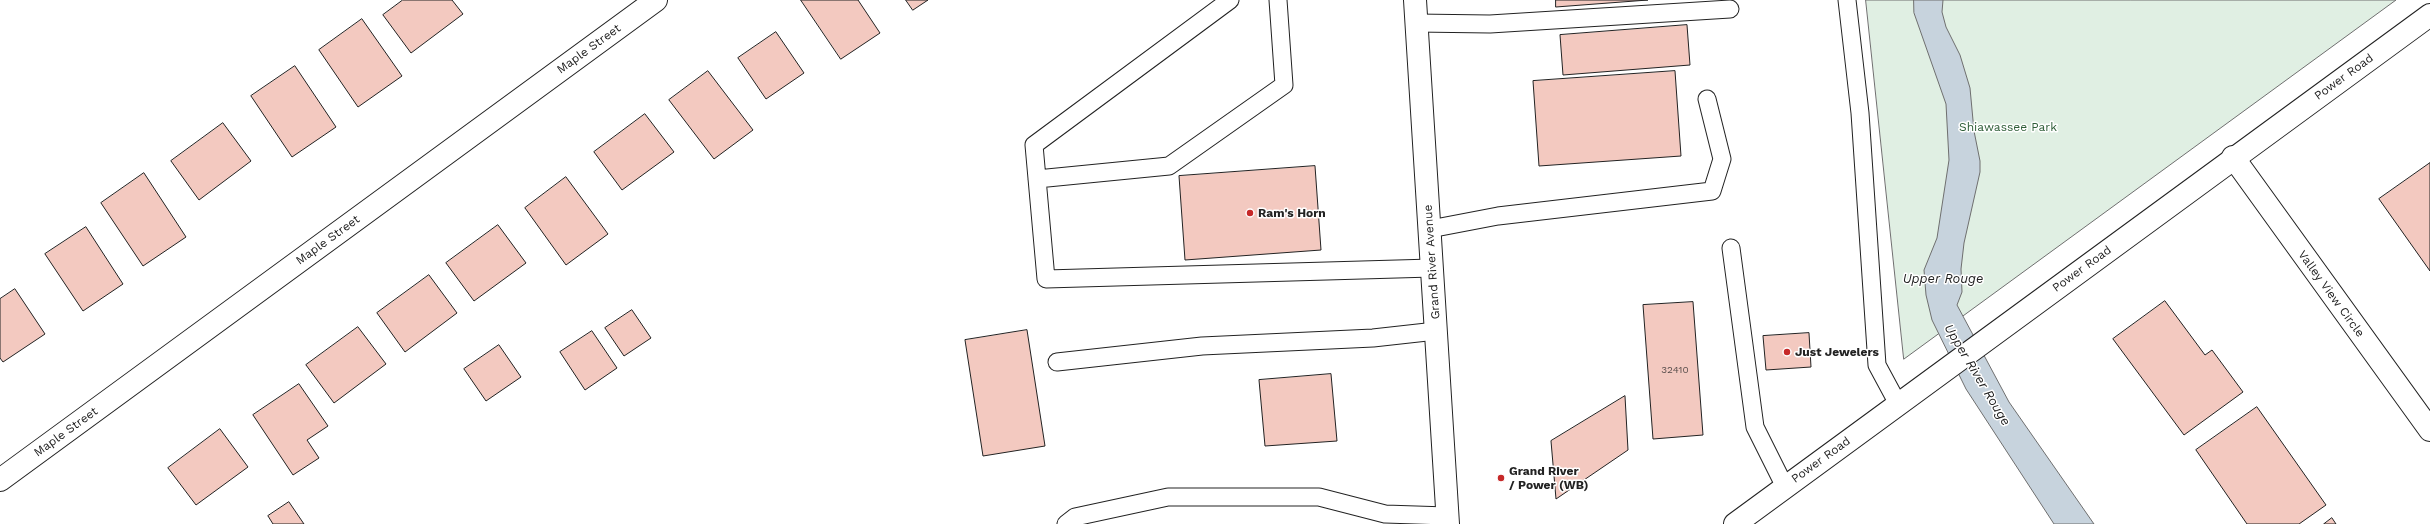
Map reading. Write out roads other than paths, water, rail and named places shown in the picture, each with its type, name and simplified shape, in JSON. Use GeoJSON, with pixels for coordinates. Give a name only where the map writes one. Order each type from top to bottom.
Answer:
{"type":"FeatureCollection","features":[{"type":"Feature","properties":{"kind":"street","name":"Maple Street"},"geometry":{"type":"LineString","coordinates":[[0,480],[656,0]]}},
{"type":"Feature","properties":{"kind":"street","name":"Grand River Avenue"},"geometry":{"type":"LineString","coordinates":[[1415,0],[1448,520]]}},
{"type":"Feature","properties":{"kind":"street","name":"Power Road"},"geometry":{"type":"LineString","coordinates":[[1738,523],[2233,157],[2430,15]]}},
{"type":"Feature","properties":{"kind":"street","name":"Valley View Circle"},"geometry":{"type":"LineString","coordinates":[[2233,157],[2430,430]]}},
{"type":"Feature","properties":{"kind":"lane"},"geometry":{"type":"LineString","coordinates":[[1230,0],[1034,145],[1046,279],[1432,268]]}},
{"type":"Feature","properties":{"kind":"lane"},"geometry":{"type":"LineString","coordinates":[[1037,179],[1169,166],[1284,85],[1278,0]]}},
{"type":"Feature","properties":{"kind":"lane"},"geometry":{"type":"LineString","coordinates":[[1847,0],[1860,113],[1877,365],[1898,404]]}},
{"type":"Feature","properties":{"kind":"lane"},"geometry":{"type":"LineString","coordinates":[[1416,23],[1490,24],[1730,9]]}},
{"type":"Feature","properties":{"kind":"lane"},"geometry":{"type":"LineString","coordinates":[[1430,229],[1498,216],[1712,191],[1722,159],[1707,99]]}},
{"type":"Feature","properties":{"kind":"lane"},"geometry":{"type":"LineString","coordinates":[[1731,248],[1755,427],[1785,487]]}},
{"type":"Feature","properties":{"kind":"lane"},"geometry":{"type":"LineString","coordinates":[[1057,362],[1202,346],[1373,338],[1436,331]]}},
{"type":"Feature","properties":{"kind":"lane"},"geometry":{"type":"LineString","coordinates":[[1066,524],[1074,517],[1168,497],[1320,497],[1385,514],[1448,520]]}},
{"type":"Feature","properties":{"kind":"water","name":"Upper Rouge"},"geometry":{"type":"Polygon","coordinates":[[[1914,0],[1943,0],[1942,12],[1946,27],[1960,55],[1970,88],[1974,131],[1980,161],[1980,172],[1964,243],[1961,269],[1962,292],[1957,305],[2009,402],[2094,524],[2054,524],[1966,389],[1932,320],[1926,295],[1924,270],[1937,238],[1949,160],[1946,104],[1914,13],[1914,0]]]}},
{"type":"Feature","properties":{"kind":"place","name":"Ram's Horn"},"geometry":{"type":"Point","coordinates":[1250,213]}},
{"type":"Feature","properties":{"kind":"place","name":"Just Jewelers"},"geometry":{"type":"Point","coordinates":[1787,352]}},
{"type":"Feature","properties":{"kind":"place","name":"Grand River / Power (WB)"},"geometry":{"type":"Point","coordinates":[1501,478]}},
{"type":"Feature","properties":{"kind":"park label","name":"Shiawassee Park"},"geometry":{"type":"Point","coordinates":[2008,127]}},
{"type":"Feature","properties":{"kind":"water label","name":"Upper River Rouge"},"geometry":{"type":"Point","coordinates":[1977,375]}}]}
